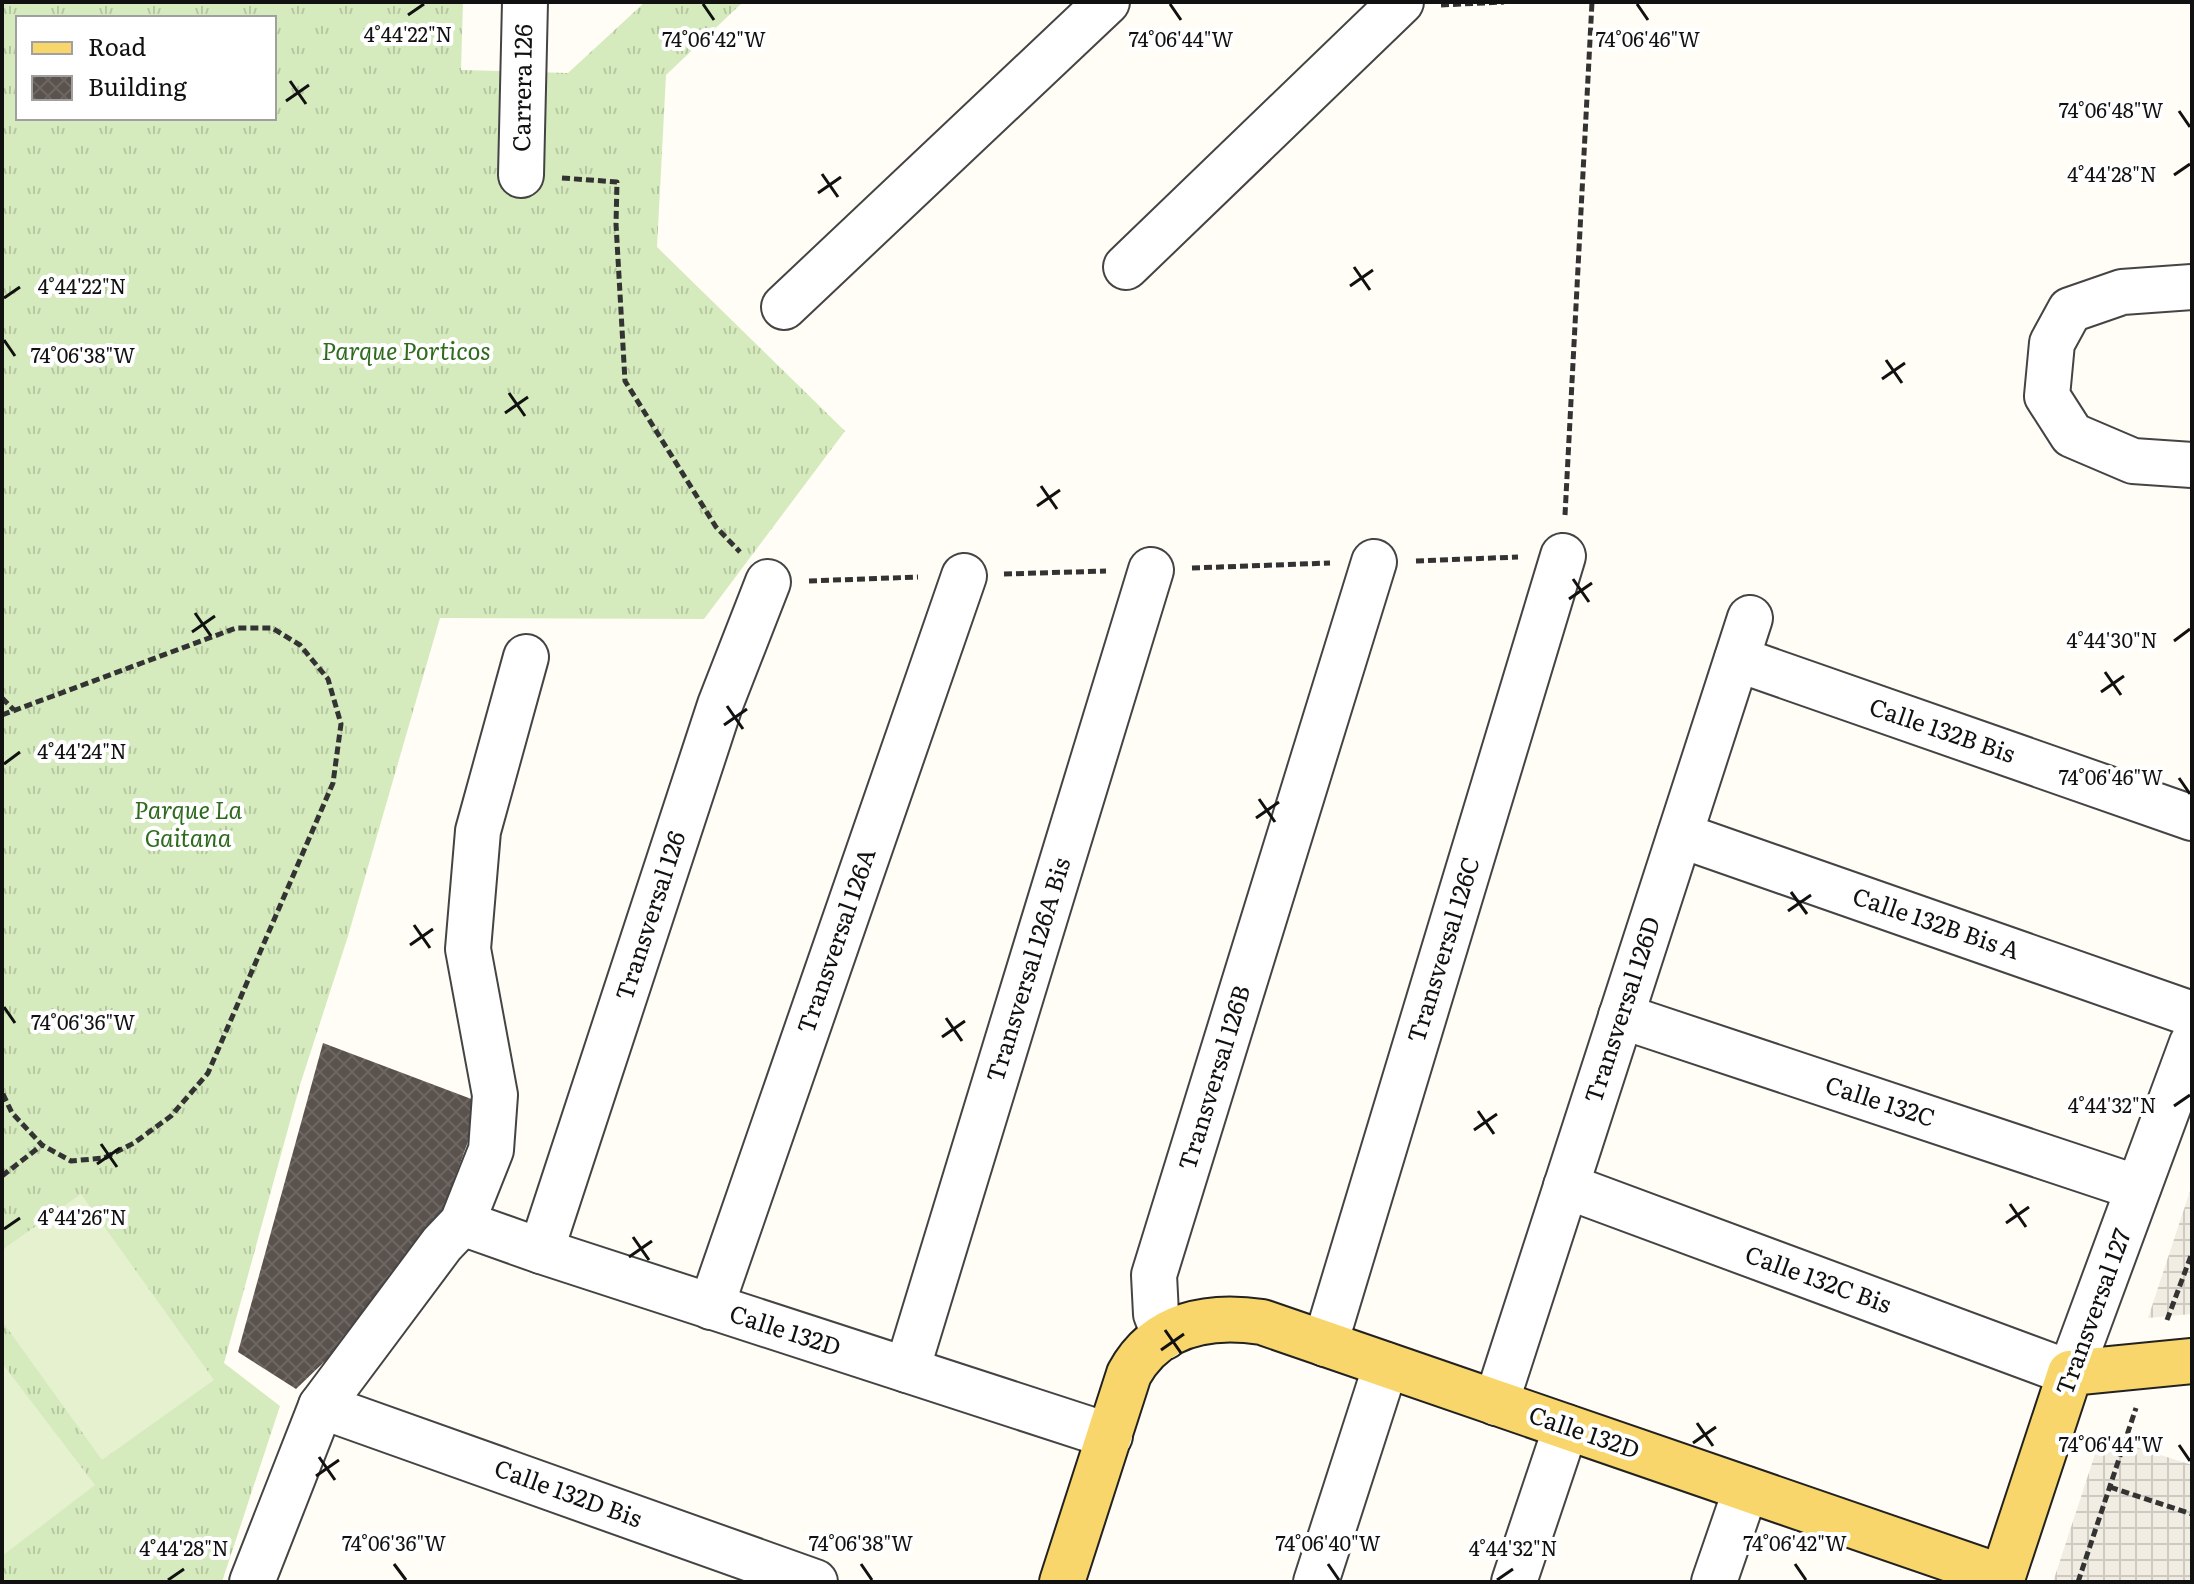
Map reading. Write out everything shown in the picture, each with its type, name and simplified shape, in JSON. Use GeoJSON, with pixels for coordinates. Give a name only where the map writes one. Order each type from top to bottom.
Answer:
{"type":"FeatureCollection","features":[{"type":"Feature","properties":{"kind":"main road","name":"Calle 132D"},"geometry":{"type":"LineString","coordinates":[[1165,1337],[1187,1324],[1209,1319],[1262,1322],[2001,1580]]}},
{"type":"Feature","properties":{"kind":"main road"},"geometry":{"type":"LineString","coordinates":[[1062,1582],[1129,1374],[1138,1358],[1165,1337]]}},
{"type":"Feature","properties":{"kind":"main road"},"geometry":{"type":"LineString","coordinates":[[2070,1373],[2192,1361]]}},
{"type":"Feature","properties":{"kind":"main road","name":"Transversal 127"},"geometry":{"type":"LineString","coordinates":[[2001,1580],[2070,1373]]}},
{"type":"Feature","properties":{"kind":"street","name":"Carrera 126"},"geometry":{"type":"LineString","coordinates":[[521,175],[525,2]]}},
{"type":"Feature","properties":{"kind":"street"},"geometry":{"type":"LineString","coordinates":[[784,307],[1107,2]]}},
{"type":"Feature","properties":{"kind":"street"},"geometry":{"type":"LineString","coordinates":[[1126,267],[1398,5]]}},
{"type":"Feature","properties":{"kind":"street"},"geometry":{"type":"LineString","coordinates":[[2192,287],[2122,292],[2070,310],[2052,343],[2047,396],[2072,435],[2133,461],[2192,465]]}},
{"type":"Feature","properties":{"kind":"street","name":"Transversal 126C"},"geometry":{"type":"LineString","coordinates":[[1325,1344],[1563,556]]}},
{"type":"Feature","properties":{"kind":"street","name":"Transversal 126B"},"geometry":{"type":"LineString","coordinates":[[1165,1337],[1156,1314],[1154,1275],[1374,562]]}},
{"type":"Feature","properties":{"kind":"street","name":"Transversal 126A Bis"},"geometry":{"type":"LineString","coordinates":[[907,1370],[1151,570]]}},
{"type":"Feature","properties":{"kind":"street","name":"Transversal 126A"},"geometry":{"type":"LineString","coordinates":[[711,1307],[964,576]]}},
{"type":"Feature","properties":{"kind":"street","name":"Transversal 126"},"geometry":{"type":"LineString","coordinates":[[541,1251],[720,705],[768,582]]}},
{"type":"Feature","properties":{"kind":"street","name":"Transversal 126D"},"geometry":{"type":"LineString","coordinates":[[1496,1403],[1750,618]]}},
{"type":"Feature","properties":{"kind":"street"},"geometry":{"type":"LineString","coordinates":[[252,1582],[321,1406],[442,1244],[462,1223],[491,1150],[495,1095],[468,949],[478,831],[526,657]]}},
{"type":"Feature","properties":{"kind":"street","name":"Calle 132B Bis"},"geometry":{"type":"LineString","coordinates":[[1737,659],[2192,818]]}},
{"type":"Feature","properties":{"kind":"street","name":"Calle 132B Bis A"},"geometry":{"type":"LineString","coordinates":[[1680,835],[2192,1014]]}},
{"type":"Feature","properties":{"kind":"street","name":"Calle 132C"},"geometry":{"type":"LineString","coordinates":[[1621,1016],[2138,1188]]}},
{"type":"Feature","properties":{"kind":"street","name":"Transversal 127"},"geometry":{"type":"LineString","coordinates":[[2070,1373],[2192,1043]]}},
{"type":"Feature","properties":{"kind":"street","name":"Calle 132C Bis"},"geometry":{"type":"LineString","coordinates":[[1566,1186],[2070,1373]]}},
{"type":"Feature","properties":{"kind":"street","name":"Calle 132D"},"geometry":{"type":"LineString","coordinates":[[462,1223],[1110,1436]]}},
{"type":"Feature","properties":{"kind":"street"},"geometry":{"type":"LineString","coordinates":[[1316,1582],[1386,1365]]}},
{"type":"Feature","properties":{"kind":"street","name":"Calle 132D Bis"},"geometry":{"type":"LineString","coordinates":[[321,1406],[815,1582]]}},
{"type":"Feature","properties":{"kind":"street"},"geometry":{"type":"LineString","coordinates":[[1514,1582],[1566,1427]]}},
{"type":"Feature","properties":{"kind":"street"},"geometry":{"type":"LineString","coordinates":[[1714,1582],[1746,1489]]}},
{"type":"Feature","properties":{"kind":"path"},"geometry":{"type":"LineString","coordinates":[[1398,5],[1504,2]]}},
{"type":"Feature","properties":{"kind":"path"},"geometry":{"type":"LineString","coordinates":[[1563,556],[1592,2]]}},
{"type":"Feature","properties":{"kind":"path"},"geometry":{"type":"LineString","coordinates":[[521,175],[617,182],[616,224],[625,381],[716,527],[768,582]]}},
{"type":"Feature","properties":{"kind":"path"},"geometry":{"type":"LineString","coordinates":[[2,715],[236,628],[272,628],[300,645],[328,679],[341,724],[333,783],[208,1073],[171,1116],[134,1143],[104,1158],[71,1161],[42,1145],[12,1113],[2,1092]]}},
{"type":"Feature","properties":{"kind":"path"},"geometry":{"type":"LineString","coordinates":[[2,698],[14,710]]}},
{"type":"Feature","properties":{"kind":"path"},"geometry":{"type":"LineString","coordinates":[[2,1176],[42,1145]]}},
{"type":"Feature","properties":{"kind":"path"},"geometry":{"type":"LineString","coordinates":[[2078,1582],[2149,1365],[2192,1253]]}},
{"type":"Feature","properties":{"kind":"path"},"geometry":{"type":"LineString","coordinates":[[2110,1487],[2192,1514]]}},
{"type":"Feature","properties":{"kind":"green space"},"geometry":{"type":"Polygon","coordinates":[[[2,2],[463,2],[461,70],[568,73],[645,2],[743,2],[666,75],[657,247],[845,431],[704,619],[440,618],[348,936],[300,1085],[224,1363],[280,1406],[222,1582],[2,1582],[2,2]]]}},
{"type":"Feature","properties":{"kind":"green space"},"geometry":{"type":"Polygon","coordinates":[[[81,1194],[214,1380],[102,1460],[2,1321],[2,1250],[81,1194]]]}},
{"type":"Feature","properties":{"kind":"green space"},"geometry":{"type":"Polygon","coordinates":[[[2,1363],[95,1485],[2,1556],[2,1363]]]}},
{"type":"Feature","properties":{"kind":"shaded area"},"geometry":{"type":"Polygon","coordinates":[[[2192,1185],[2192,1314],[2148,1318],[2192,1185]]]}},
{"type":"Feature","properties":{"kind":"shaded area"},"geometry":{"type":"Polygon","coordinates":[[[2101,1436],[2192,1465],[2192,1582],[2053,1582],[2101,1436]]]}},
{"type":"Feature","properties":{"kind":"building"},"geometry":{"type":"Polygon","coordinates":[[[323,1043],[482,1103],[422,1268],[296,1389],[238,1352],[323,1043]]]}},
{"type":"Feature","properties":{"kind":"park label","name":"Parque Porticos"},"geometry":{"type":"Point","coordinates":[406,352]}},
{"type":"Feature","properties":{"kind":"park label","name":"Parque La Gaitana"},"geometry":{"type":"Point","coordinates":[188,825]}}]}
